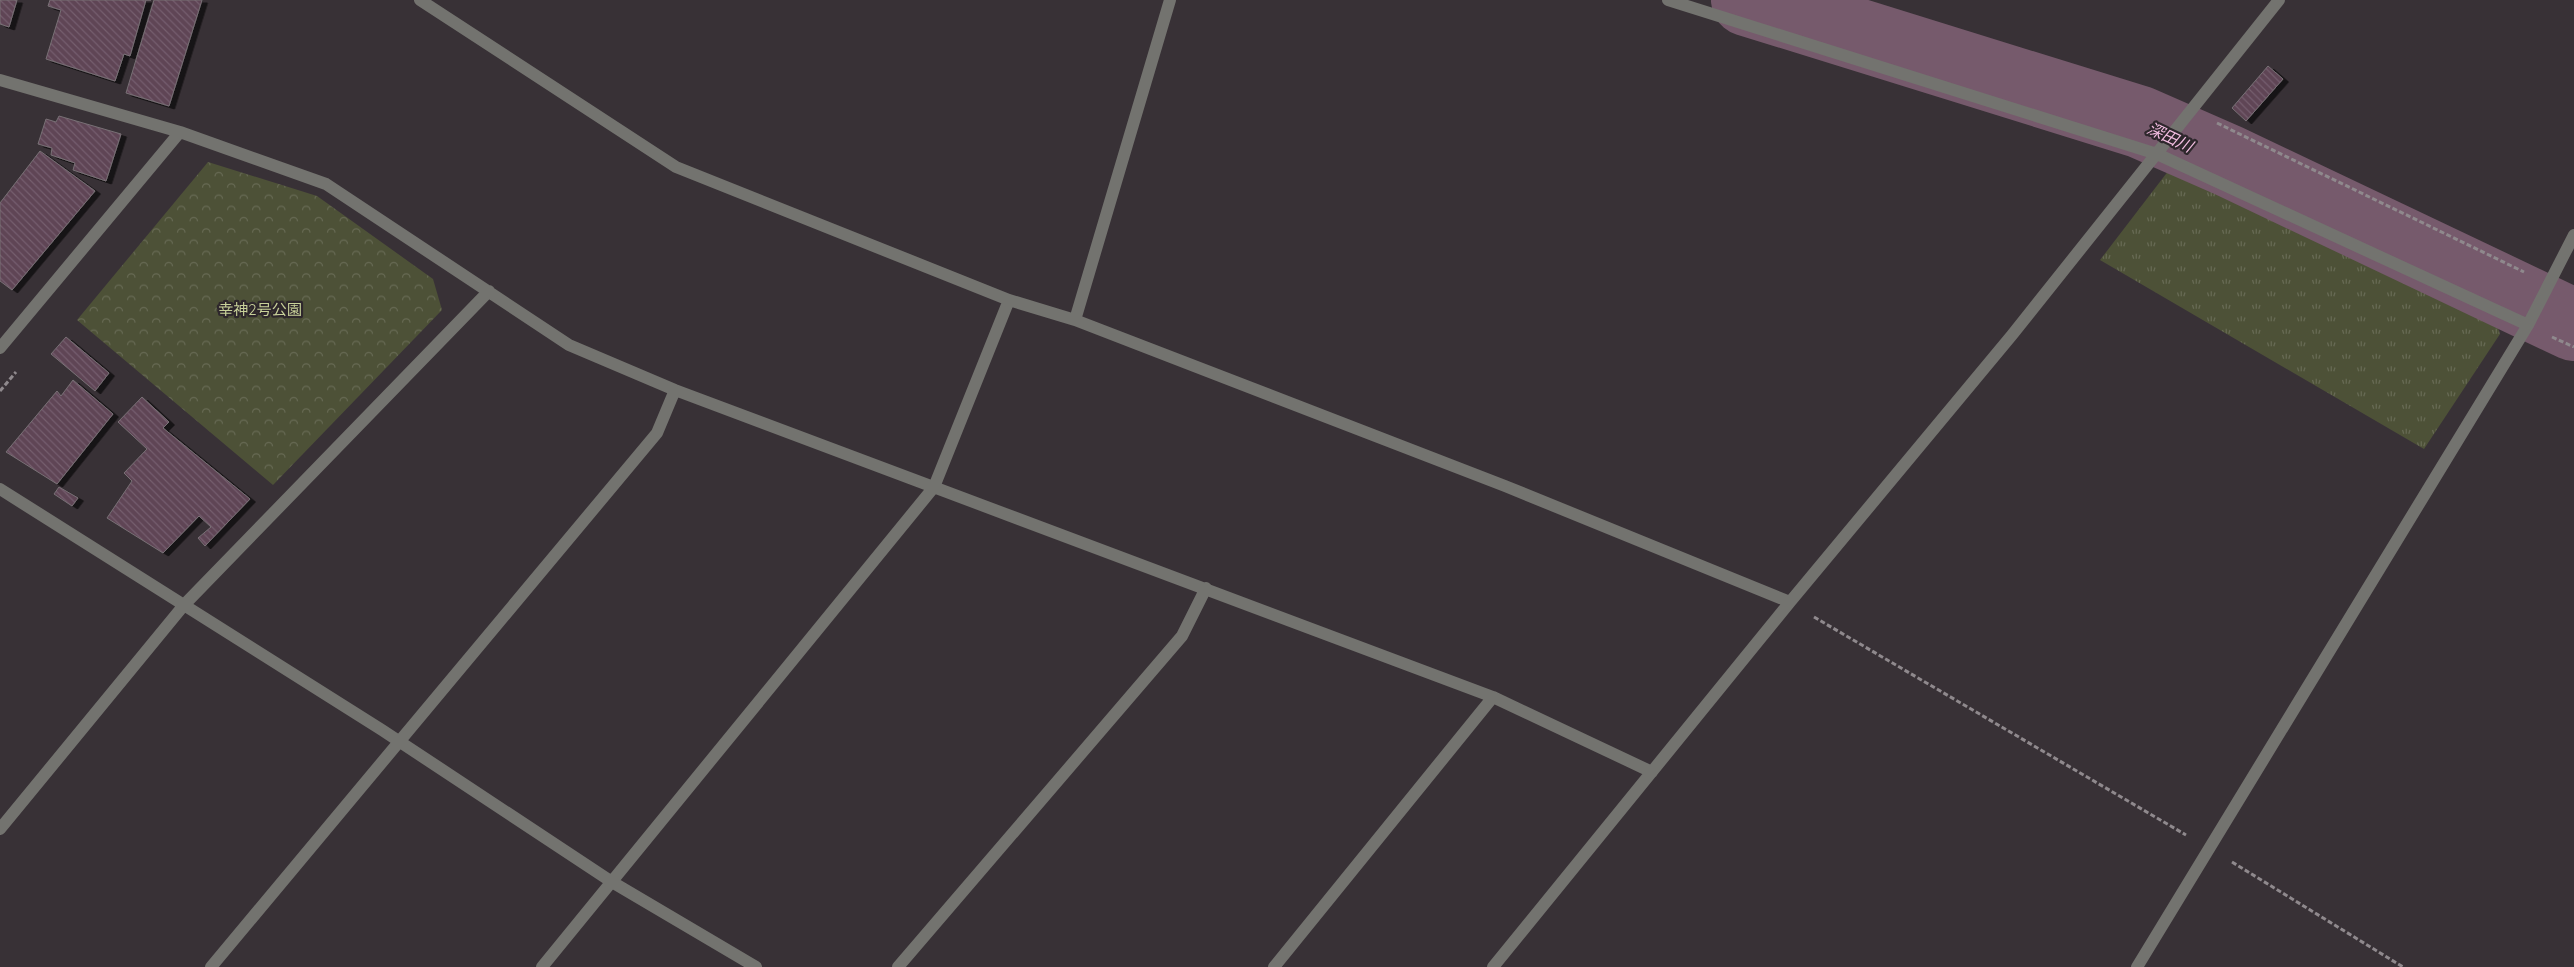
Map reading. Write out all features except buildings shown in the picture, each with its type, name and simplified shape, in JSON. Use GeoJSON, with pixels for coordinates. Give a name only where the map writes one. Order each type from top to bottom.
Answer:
{"type":"FeatureCollection","features":[{"type":"Feature","properties":{"kind":"street"},"geometry":{"type":"LineString","coordinates":[[420,0],[676,166],[1009,300],[1075,320],[1505,486],[1790,602]]}},
{"type":"Feature","properties":{"kind":"street"},"geometry":{"type":"LineString","coordinates":[[1075,320],[1170,0]]}},
{"type":"Feature","properties":{"kind":"street"},"geometry":{"type":"LineString","coordinates":[[1668,0],[2157,154],[2528,325]]}},
{"type":"Feature","properties":{"kind":"street"},"geometry":{"type":"LineString","coordinates":[[1493,967],[1790,602],[2012,336],[2279,0]]}},
{"type":"Feature","properties":{"kind":"street"},"geometry":{"type":"LineString","coordinates":[[0,80],[180,132],[326,184],[569,344],[675,390],[1493,697],[1652,772]]}},
{"type":"Feature","properties":{"kind":"street"},"geometry":{"type":"LineString","coordinates":[[0,348],[180,132]]}},
{"type":"Feature","properties":{"kind":"street"},"geometry":{"type":"LineString","coordinates":[[2137,967],[2528,325],[2574,235]]}},
{"type":"Feature","properties":{"kind":"street"},"geometry":{"type":"LineString","coordinates":[[0,828],[184,605],[489,291]]}},
{"type":"Feature","properties":{"kind":"street"},"geometry":{"type":"LineString","coordinates":[[542,967],[934,487],[1009,300]]}},
{"type":"Feature","properties":{"kind":"street"},"geometry":{"type":"LineString","coordinates":[[212,967],[657,433],[675,390]]}},
{"type":"Feature","properties":{"kind":"street"},"geometry":{"type":"LineString","coordinates":[[0,489],[399,742],[612,882],[756,967]]}},
{"type":"Feature","properties":{"kind":"street"},"geometry":{"type":"LineString","coordinates":[[898,967],[1182,636],[1206,588]]}},
{"type":"Feature","properties":{"kind":"street"},"geometry":{"type":"LineString","coordinates":[[1274,967],[1493,697]]}},
{"type":"Feature","properties":{"kind":"path"},"geometry":{"type":"LineString","coordinates":[[2192,110],[2549,284]]}},
{"type":"Feature","properties":{"kind":"path"},"geometry":{"type":"LineString","coordinates":[[1790,602],[2209,848],[2403,967]]}},
{"type":"Feature","properties":{"kind":"green space","name":"幸神2号公園"},"geometry":{"type":"Polygon","coordinates":[[[208,162],[317,196],[433,279],[442,310],[273,485],[77,320],[208,162]]]}},
{"type":"Feature","properties":{"kind":"green space"},"geometry":{"type":"Polygon","coordinates":[[[2169,170],[2494,315],[2500,334],[2424,449],[2100,260],[2169,170]]]}},
{"type":"Feature","properties":{"kind":"waterway","name":"深田川"},"geometry":{"type":"LineString","coordinates":[[1747,0],[2140,122],[2229,161],[2574,325]]}}]}
